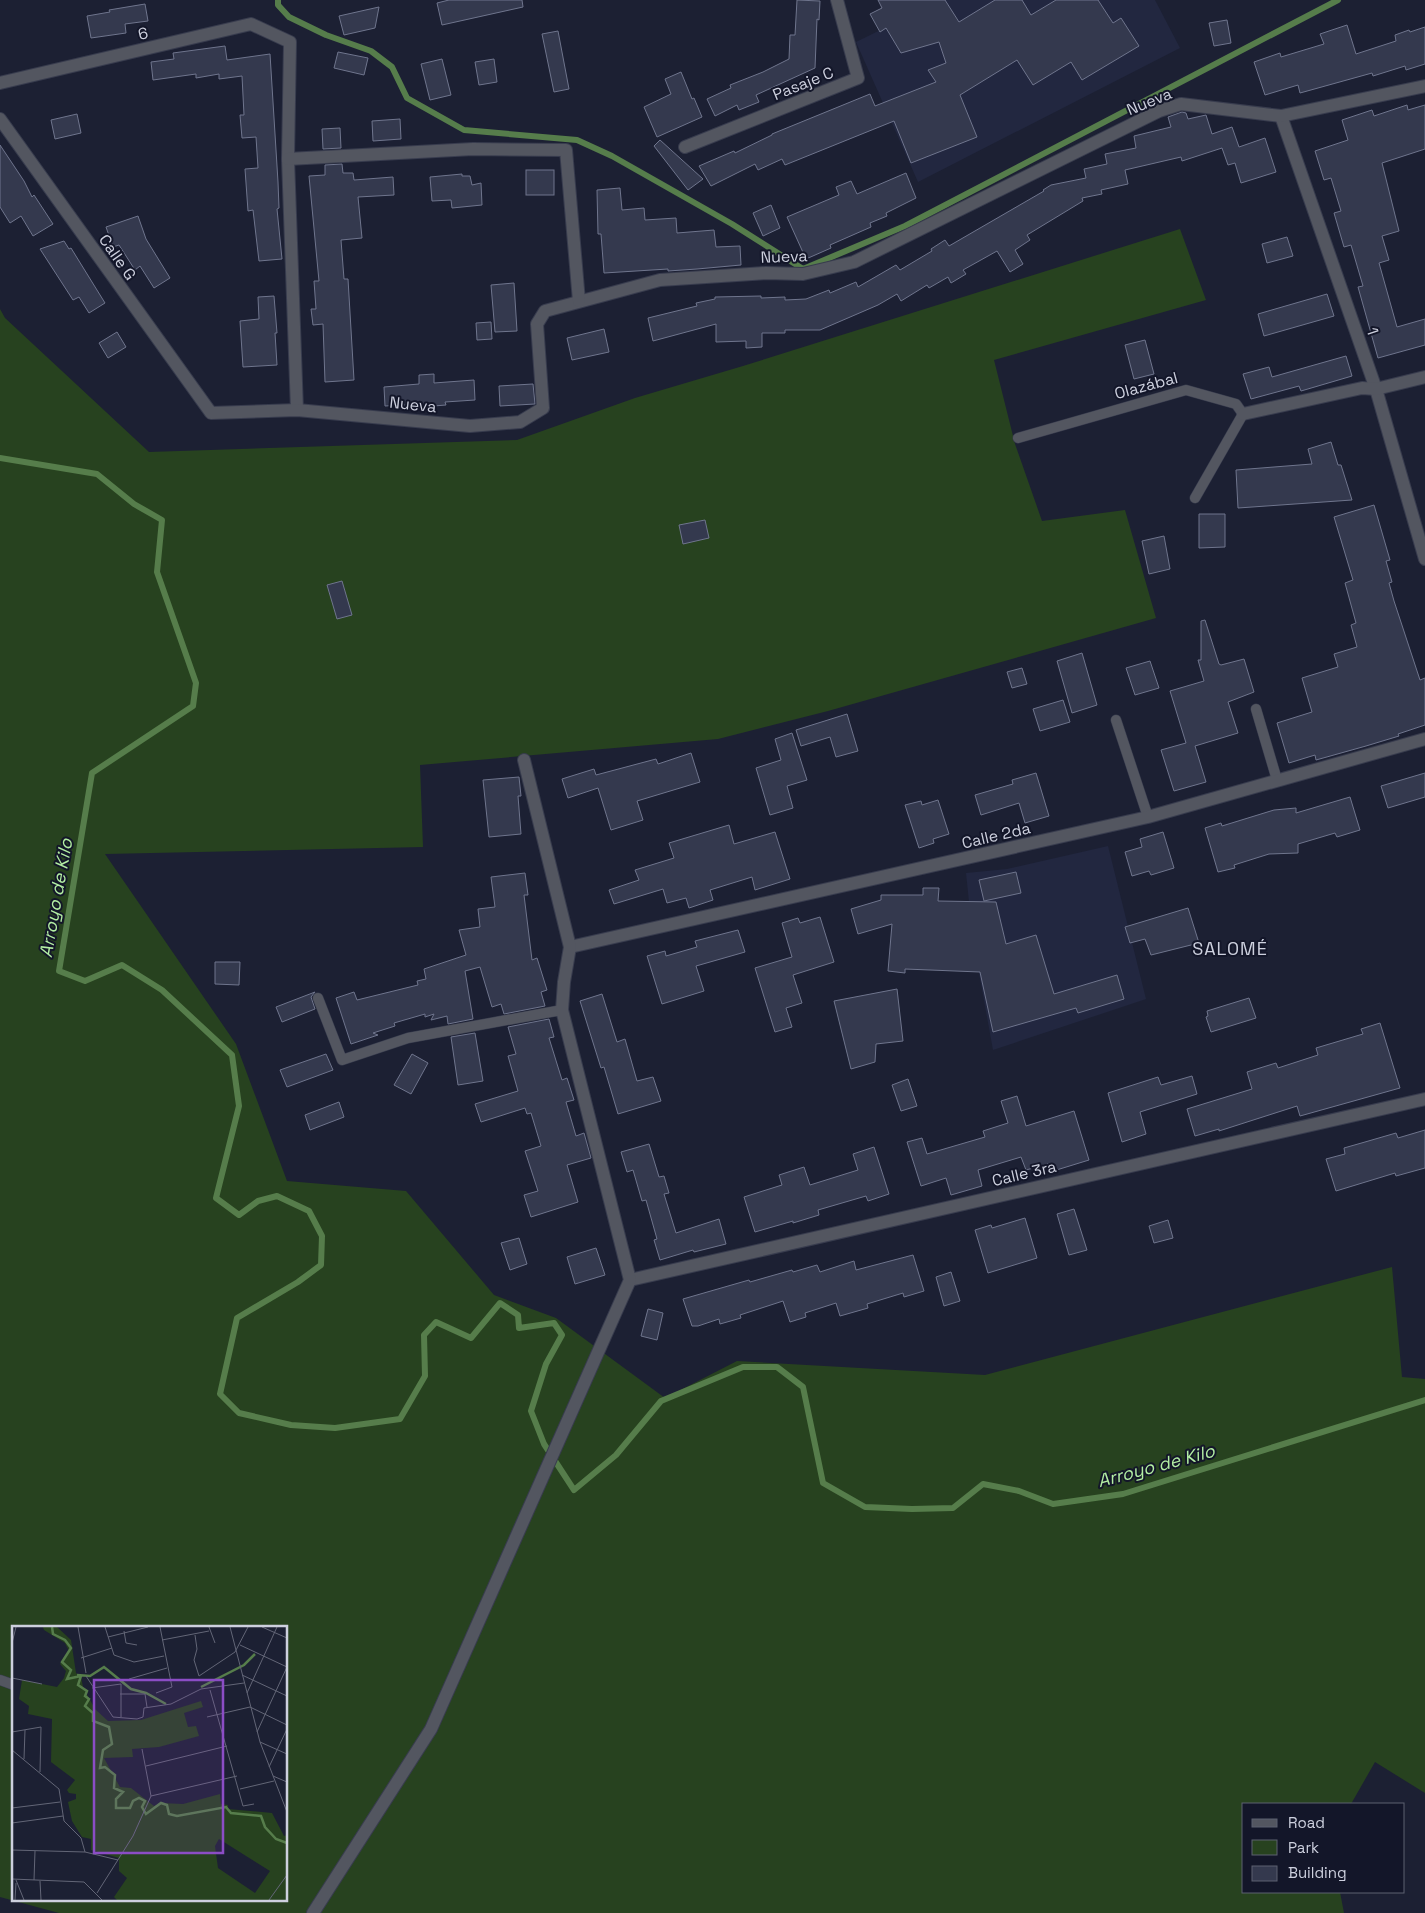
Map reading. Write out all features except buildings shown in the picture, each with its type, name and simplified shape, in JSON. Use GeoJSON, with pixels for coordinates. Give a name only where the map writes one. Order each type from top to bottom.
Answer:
{"type":"FeatureCollection","features":[{"type":"Feature","properties":{"kind":"street","name":"Pasaje C"},"geometry":{"type":"LineString","coordinates":[[685,147],[858,78],[837,0]]}},
{"type":"Feature","properties":{"kind":"street","name":"6"},"geometry":{"type":"LineString","coordinates":[[0,83],[251,24],[290,42],[288,159]]}},
{"type":"Feature","properties":{"kind":"street","name":"Nueva"},"geometry":{"type":"LineString","coordinates":[[211,413],[296,410],[470,426],[520,422],[543,408],[537,324],[545,311],[660,280],[766,272],[803,274],[854,262],[1159,111],[1181,104],[1281,116],[1425,86]]}},
{"type":"Feature","properties":{"kind":"street","name":"1"},"geometry":{"type":"LineString","coordinates":[[1281,116],[1376,389],[1425,559]]}},
{"type":"Feature","properties":{"kind":"street","name":"Calle G"},"geometry":{"type":"LineString","coordinates":[[0,119],[211,413]]}},
{"type":"Feature","properties":{"kind":"street"},"geometry":{"type":"LineString","coordinates":[[296,410],[288,159],[473,149],[566,150],[579,301]]}},
{"type":"Feature","properties":{"kind":"street"},"geometry":{"type":"LineString","coordinates":[[1243,414],[1362,388],[1376,389],[1425,377]]}},
{"type":"Feature","properties":{"kind":"street","name":"Calle 2da"},"geometry":{"type":"LineString","coordinates":[[570,947],[1148,817],[1425,740]]}},
{"type":"Feature","properties":{"kind":"street"},"geometry":{"type":"LineString","coordinates":[[312,1913],[430,1729],[630,1280],[562,1010],[564,982],[570,947],[524,760]]}},
{"type":"Feature","properties":{"kind":"street","name":"Calle 3ra"},"geometry":{"type":"LineString","coordinates":[[630,1280],[1425,1098]]}},
{"type":"Feature","properties":{"kind":"lane","name":"Olazábal"},"geometry":{"type":"LineString","coordinates":[[1018,438],[1186,390],[1236,404],[1243,414]]}},
{"type":"Feature","properties":{"kind":"lane"},"geometry":{"type":"LineString","coordinates":[[1195,498],[1243,414]]}},
{"type":"Feature","properties":{"kind":"lane"},"geometry":{"type":"LineString","coordinates":[[1256,709],[1277,780]]}},
{"type":"Feature","properties":{"kind":"lane"},"geometry":{"type":"LineString","coordinates":[[1116,720],[1148,817]]}},
{"type":"Feature","properties":{"kind":"lane"},"geometry":{"type":"LineString","coordinates":[[318,998],[342,1060],[408,1038],[562,1010]]}},
{"type":"Feature","properties":{"kind":"lane"},"geometry":{"type":"LineString","coordinates":[[0,1680],[12,1684]]}},
{"type":"Feature","properties":{"kind":"shaded area"},"geometry":{"type":"Polygon","coordinates":[[[934,0],[1155,0],[1180,48],[918,182],[856,42],[917,12],[934,0]]]}},
{"type":"Feature","properties":{"kind":"shaded area"},"geometry":{"type":"Polygon","coordinates":[[[1108,846],[1146,999],[993,1050],[973,940],[966,873],[1007,869],[1108,846]]]}},
{"type":"Feature","properties":{"kind":"green space"},"geometry":{"type":"Polygon","coordinates":[[[1180,229],[1206,300],[994,360],[1015,444],[1042,521],[1125,510],[1156,618],[828,711],[718,739],[420,765],[423,847],[105,854],[236,1044],[287,1181],[406,1191],[494,1295],[556,1318],[665,1398],[737,1361],[985,1375],[1392,1267],[1402,1377],[1425,1379],[1425,1793],[1375,1762],[1352,1803],[1242,1803],[1242,1893],[1340,1893],[1344,1913],[59,1913],[0,1897],[0,309],[5,318],[149,452],[517,440],[635,398],[1180,229]]]}},
{"type":"Feature","properties":{"kind":"waterway"},"geometry":{"type":"LineString","coordinates":[[278,0],[278,5],[289,17],[326,35],[371,51],[392,67],[407,98],[464,130],[577,140],[612,156],[732,224],[803,269],[905,226],[1338,0]]}},
{"type":"Feature","properties":{"kind":"waterway","name":"Arroyo de Kilo"},"geometry":{"type":"LineString","coordinates":[[0,458],[97,474],[134,504],[162,520],[157,572],[196,683],[193,706],[92,773],[59,971],[85,981],[122,965],[162,990],[232,1055],[239,1106],[216,1198],[239,1215],[258,1201],[277,1196],[309,1211],[322,1236],[321,1265],[298,1282],[237,1318],[220,1394],[239,1413],[291,1425],[335,1428],[400,1419],[425,1376],[424,1335],[436,1322],[471,1338],[500,1303],[518,1315],[519,1328],[554,1323],[562,1335],[546,1364],[531,1411],[544,1444],[574,1490],[616,1455],[661,1401],[743,1367],[777,1367],[803,1387],[823,1483],[865,1507],[953,1508],[983,1484],[1019,1491],[1053,1504],[1123,1494],[1425,1400]]}},
{"type":"Feature","properties":{"kind":"district","name":"SALOMÉ"},"geometry":{"type":"Point","coordinates":[1230,949]}}]}
